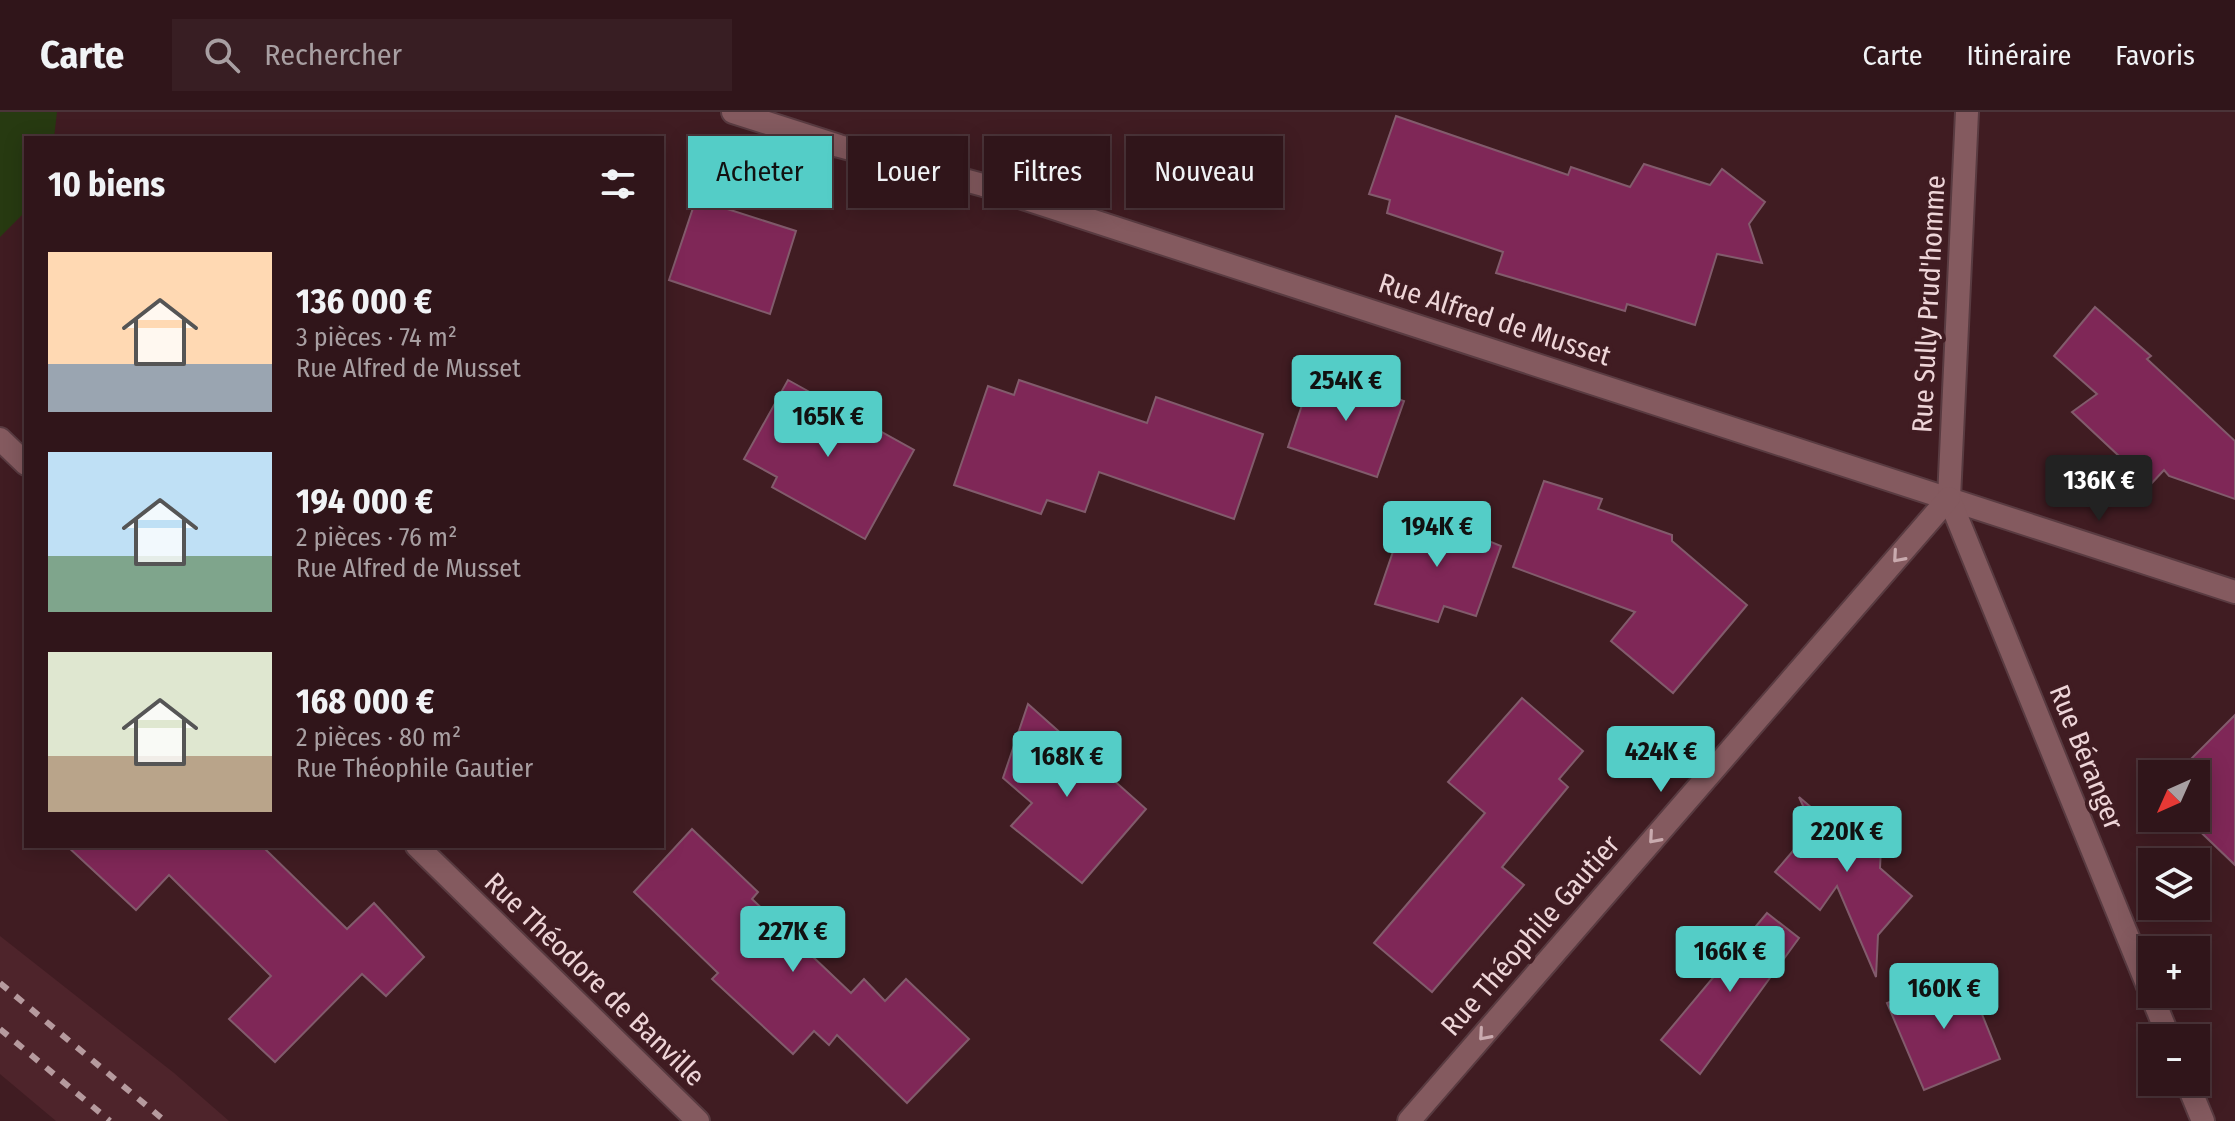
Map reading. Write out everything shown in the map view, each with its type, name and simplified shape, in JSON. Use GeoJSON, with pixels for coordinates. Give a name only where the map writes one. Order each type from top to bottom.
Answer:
{"type":"FeatureCollection","features":[{"type":"Feature","properties":{"kind":"street","name":"Rue Alfred de Musset"},"geometry":{"type":"LineString","coordinates":[[733,112],[839,146],[983,185],[2235,592]]}},
{"type":"Feature","properties":{"kind":"street","name":"Rue Sully Prud'homme"},"geometry":{"type":"LineString","coordinates":[[1949,498],[1967,112]]}},
{"type":"Feature","properties":{"kind":"street"},"geometry":{"type":"LineString","coordinates":[[0,439],[24,462]]}},
{"type":"Feature","properties":{"kind":"street","name":"Rue Béranger"},"geometry":{"type":"LineString","coordinates":[[1949,498],[2163,1024]]}},
{"type":"Feature","properties":{"kind":"street","name":"Rue Théophile Gautier"},"geometry":{"type":"LineString","coordinates":[[1409,1121],[1949,498]]}},
{"type":"Feature","properties":{"kind":"street","name":"Rue Théodore de Banville"},"geometry":{"type":"LineString","coordinates":[[419,848],[698,1121]]}},
{"type":"Feature","properties":{"kind":"street"},"geometry":{"type":"LineString","coordinates":[[2193,1096],[2203,1121]]}},
{"type":"Feature","properties":{"kind":"shaded area"},"geometry":{"type":"Polygon","coordinates":[[[0,936],[174,1073],[229,1121],[56,1121],[0,1074],[0,936]]]}},
{"type":"Feature","properties":{"kind":"green space"},"geometry":{"type":"Polygon","coordinates":[[[0,112],[57,112],[54,136],[24,136],[24,213],[0,237],[0,112]]]}},
{"type":"Feature","properties":{"kind":"building"},"geometry":{"type":"Polygon","coordinates":[[[1396,116],[1568,175],[1571,167],[1630,187],[1644,164],[1710,185],[1722,169],[1765,202],[1749,224],[1762,263],[1717,254],[1695,325],[1627,304],[1625,311],[1496,273],[1503,252],[1387,213],[1390,200],[1369,194],[1396,116]]]}},
{"type":"Feature","properties":{"kind":"building"},"geometry":{"type":"Polygon","coordinates":[[[693,208],[724,208],[796,231],[770,314],[669,280],[693,208]]]}},
{"type":"Feature","properties":{"kind":"building"},"geometry":{"type":"Polygon","coordinates":[[[2095,307],[2151,356],[2147,359],[2235,441],[2235,499],[2169,476],[2164,470],[2150,485],[2072,412],[2097,394],[2054,356],[2095,307]]]}},
{"type":"Feature","properties":{"kind":"building"},"geometry":{"type":"Polygon","coordinates":[[[1314,369],[1404,401],[1377,477],[1288,447],[1314,369]]]}},
{"type":"Feature","properties":{"kind":"building"},"geometry":{"type":"Polygon","coordinates":[[[788,380],[914,450],[865,539],[772,487],[777,477],[744,459],[788,380]]]}},
{"type":"Feature","properties":{"kind":"building"},"geometry":{"type":"Polygon","coordinates":[[[1019,380],[1147,423],[1156,397],[1263,434],[1234,519],[1099,472],[1085,512],[1047,500],[1041,514],[954,485],[988,386],[1014,395],[1019,380]]]}},
{"type":"Feature","properties":{"kind":"building"},"geometry":{"type":"Polygon","coordinates":[[[1544,481],[1602,499],[1598,509],[1672,535],[1672,541],[1747,605],[1673,693],[1611,641],[1635,612],[1513,567],[1544,481]]]}},
{"type":"Feature","properties":{"kind":"building"},"geometry":{"type":"Polygon","coordinates":[[[1408,508],[1501,546],[1476,616],[1444,606],[1438,622],[1375,604],[1408,508]]]}},
{"type":"Feature","properties":{"kind":"building"},"geometry":{"type":"Polygon","coordinates":[[[1522,698],[1583,751],[1559,779],[1568,787],[1502,867],[1524,885],[1432,992],[1374,943],[1485,813],[1448,782],[1522,698]]]}},
{"type":"Feature","properties":{"kind":"building"},"geometry":{"type":"Polygon","coordinates":[[[1028,704],[1146,809],[1082,883],[1011,826],[1032,803],[1003,778],[1028,704]]]}},
{"type":"Feature","properties":{"kind":"building"},"geometry":{"type":"Polygon","coordinates":[[[2235,715],[2235,865],[2201,832],[2210,832],[2210,760],[2190,760],[2235,715]]]}},
{"type":"Feature","properties":{"kind":"building"},"geometry":{"type":"Polygon","coordinates":[[[1799,797],[1833,826],[1890,815],[1882,826],[1880,868],[1912,896],[1878,935],[1876,977],[1837,886],[1820,910],[1775,872],[1814,830],[1799,797]]]}},
{"type":"Feature","properties":{"kind":"building"},"geometry":{"type":"Polygon","coordinates":[[[692,829],[758,892],[752,899],[851,993],[864,979],[885,1001],[906,979],[969,1039],[907,1103],[837,1035],[829,1045],[814,1031],[793,1054],[712,979],[718,973],[634,892],[692,829]]]}},
{"type":"Feature","properties":{"kind":"building"},"geometry":{"type":"Polygon","coordinates":[[[69,848],[264,848],[347,929],[374,903],[424,957],[386,996],[362,974],[275,1062],[229,1019],[271,976],[169,875],[136,910],[69,848]]]}},
{"type":"Feature","properties":{"kind":"building"},"geometry":{"type":"Polygon","coordinates":[[[1767,913],[1799,938],[1700,1074],[1661,1040],[1767,913]]]}},
{"type":"Feature","properties":{"kind":"building"},"geometry":{"type":"Polygon","coordinates":[[[1965,972],[2000,1059],[1924,1090],[1887,1003],[1965,972]]]}},
{"type":"Feature","properties":{"kind":"railway"},"geometry":{"type":"LineString","coordinates":[[0,983],[165,1121]]}},
{"type":"Feature","properties":{"kind":"railway"},"geometry":{"type":"LineString","coordinates":[[0,1029],[110,1121]]}}]}
